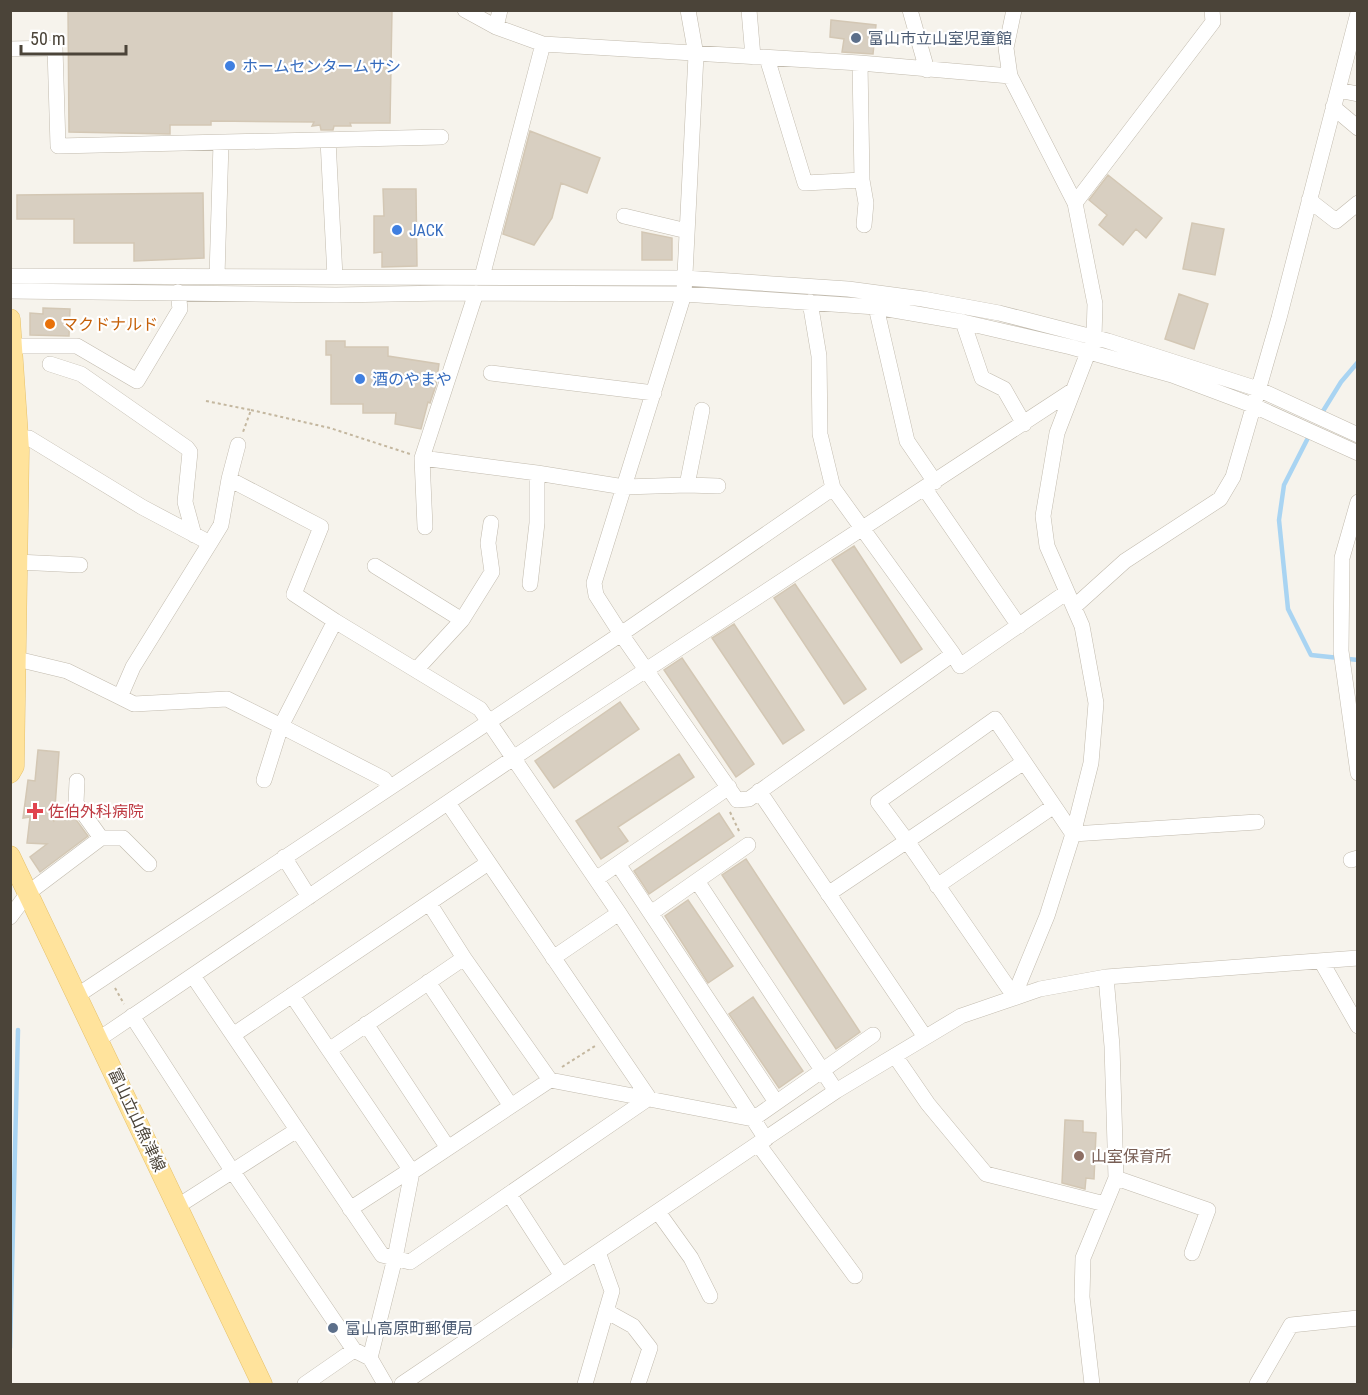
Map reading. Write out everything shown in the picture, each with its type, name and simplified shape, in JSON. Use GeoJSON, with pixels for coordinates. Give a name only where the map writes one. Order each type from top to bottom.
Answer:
{"type":"FeatureCollection","features":[{"type":"Feature","properties":{"kind":"main road"},"geometry":{"type":"LineString","coordinates":[[10,319],[16,448],[17,562],[14,766],[10,773]]}},
{"type":"Feature","properties":{"kind":"main road","name":"富山立山魚津線"},"geometry":{"type":"LineString","coordinates":[[10,856],[262,1384]]}},
{"type":"Feature","properties":{"kind":"street"},"geometry":{"type":"LineString","coordinates":[[465,10],[496,27],[543,44],[696,55],[860,63],[1010,76]]}},
{"type":"Feature","properties":{"kind":"street"},"geometry":{"type":"LineString","coordinates":[[496,27],[500,10]]}},
{"type":"Feature","properties":{"kind":"street"},"geometry":{"type":"LineString","coordinates":[[688,10],[696,55],[684,294],[594,583],[596,595],[733,794],[749,799],[953,654]]}},
{"type":"Feature","properties":{"kind":"street"},"geometry":{"type":"LineString","coordinates":[[749,10],[760,58],[805,183],[862,180]]}},
{"type":"Feature","properties":{"kind":"street"},"geometry":{"type":"LineString","coordinates":[[910,10],[927,70]]}},
{"type":"Feature","properties":{"kind":"street"},"geometry":{"type":"LineString","coordinates":[[1014,10],[1006,48],[1010,76],[1075,203],[1095,304],[1094,337],[1057,433],[1043,516],[1047,546],[1082,626],[1096,704],[1091,763],[1073,834],[1047,916],[1014,996]]}},
{"type":"Feature","properties":{"kind":"street"},"geometry":{"type":"LineString","coordinates":[[1075,203],[1213,22],[1212,10]]}},
{"type":"Feature","properties":{"kind":"street"},"geometry":{"type":"LineString","coordinates":[[1074,607],[1125,561],[1220,499],[1233,477],[1310,200],[1358,13]]}},
{"type":"Feature","properties":{"kind":"street"},"geometry":{"type":"LineString","coordinates":[[482,277],[543,44]]}},
{"type":"Feature","properties":{"kind":"street"},"geometry":{"type":"LineString","coordinates":[[10,49],[55,48],[58,146],[441,137]]}},
{"type":"Feature","properties":{"kind":"street"},"geometry":{"type":"LineString","coordinates":[[860,63],[862,180],[866,203],[864,225]]}},
{"type":"Feature","properties":{"kind":"street"},"geometry":{"type":"LineString","coordinates":[[1338,90],[1358,94]]}},
{"type":"Feature","properties":{"kind":"street"},"geometry":{"type":"LineString","coordinates":[[1333,107],[1358,128]]}},
{"type":"Feature","properties":{"kind":"street"},"geometry":{"type":"LineString","coordinates":[[328,140],[335,277]]}},
{"type":"Feature","properties":{"kind":"street"},"geometry":{"type":"LineString","coordinates":[[217,276],[221,142]]}},
{"type":"Feature","properties":{"kind":"street"},"geometry":{"type":"LineString","coordinates":[[1310,200],[1336,221],[1358,203]]}},
{"type":"Feature","properties":{"kind":"street"},"geometry":{"type":"LineString","coordinates":[[624,216],[687,231]]}},
{"type":"Feature","properties":{"kind":"street"},"geometry":{"type":"LineString","coordinates":[[10,276],[685,278],[848,289],[923,299],[999,313],[1168,358],[1258,389],[1358,435]]}},
{"type":"Feature","properties":{"kind":"street"},"geometry":{"type":"LineString","coordinates":[[10,291],[336,295],[684,294],[876,307],[963,322],[1089,352],[1172,375],[1252,405],[1358,453]]}},
{"type":"Feature","properties":{"kind":"street"},"geometry":{"type":"LineString","coordinates":[[12,346],[77,346],[137,381],[180,309],[178,292]]}},
{"type":"Feature","properties":{"kind":"street"},"geometry":{"type":"LineString","coordinates":[[425,527],[422,458],[476,293]]}},
{"type":"Feature","properties":{"kind":"street"},"geometry":{"type":"LineString","coordinates":[[810,302],[819,356],[820,434],[833,488],[960,666],[1067,592]]}},
{"type":"Feature","properties":{"kind":"street"},"geometry":{"type":"LineString","coordinates":[[876,307],[907,441],[930,485],[1019,626]]}},
{"type":"Feature","properties":{"kind":"street"},"geometry":{"type":"LineString","coordinates":[[963,322],[982,378],[1004,389],[1024,423]]}},
{"type":"Feature","properties":{"kind":"street"},"geometry":{"type":"LineString","coordinates":[[50,364],[81,374],[187,448],[190,452],[185,502],[194,535]]}},
{"type":"Feature","properties":{"kind":"street"},"geometry":{"type":"LineString","coordinates":[[491,373],[654,393]]}},
{"type":"Feature","properties":{"kind":"street"},"geometry":{"type":"LineString","coordinates":[[99,1039],[514,759],[1072,392]]}},
{"type":"Feature","properties":{"kind":"street"},"geometry":{"type":"LineString","coordinates":[[687,485],[702,410]]}},
{"type":"Feature","properties":{"kind":"street"},"geometry":{"type":"LineString","coordinates":[[16,448],[29,438],[141,507],[210,543]]}},
{"type":"Feature","properties":{"kind":"street"},"geometry":{"type":"LineString","coordinates":[[120,697],[132,667],[221,525],[229,478],[238,446]]}},
{"type":"Feature","properties":{"kind":"street"},"geometry":{"type":"LineString","coordinates":[[422,458],[624,487],[718,486]]}},
{"type":"Feature","properties":{"kind":"street"},"geometry":{"type":"LineString","coordinates":[[530,584],[537,523],[537,473]]}},
{"type":"Feature","properties":{"kind":"street"},"geometry":{"type":"LineString","coordinates":[[229,478],[321,527],[294,594],[480,709],[619,913],[753,1119],[762,1142],[855,1276]]}},
{"type":"Feature","properties":{"kind":"street"},"geometry":{"type":"LineString","coordinates":[[78,995],[621,634],[833,488]]}},
{"type":"Feature","properties":{"kind":"street"},"geometry":{"type":"LineString","coordinates":[[1358,502],[1342,558],[1341,651],[1358,773]]}},
{"type":"Feature","properties":{"kind":"street"},"geometry":{"type":"LineString","coordinates":[[416,670],[462,620],[492,572],[488,543],[491,523]]}},
{"type":"Feature","properties":{"kind":"street"},"geometry":{"type":"LineString","coordinates":[[17,562],[80,565]]}},
{"type":"Feature","properties":{"kind":"street"},"geometry":{"type":"LineString","coordinates":[[375,566],[462,620]]}},
{"type":"Feature","properties":{"kind":"street"},"geometry":{"type":"LineString","coordinates":[[264,780],[281,726],[335,621]]}},
{"type":"Feature","properties":{"kind":"street"},"geometry":{"type":"LineString","coordinates":[[17,659],[67,671],[134,704],[227,699],[384,779],[390,787]]}},
{"type":"Feature","properties":{"kind":"street"},"geometry":{"type":"LineString","coordinates":[[1014,996],[878,802],[995,719],[1073,834]]}},
{"type":"Feature","properties":{"kind":"street"},"geometry":{"type":"LineString","coordinates":[[828,894],[1024,762]]}},
{"type":"Feature","properties":{"kind":"street"},"geometry":{"type":"LineString","coordinates":[[77,781],[76,803],[101,838]]}},
{"type":"Feature","properties":{"kind":"street"},"geometry":{"type":"LineString","coordinates":[[759,791],[925,1037]]}},
{"type":"Feature","properties":{"kind":"street"},"geometry":{"type":"LineString","coordinates":[[596,879],[733,794]]}},
{"type":"Feature","properties":{"kind":"street"},"geometry":{"type":"LineString","coordinates":[[448,803],[649,1098]]}},
{"type":"Feature","properties":{"kind":"street"},"geometry":{"type":"LineString","coordinates":[[937,886],[1053,806]]}},
{"type":"Feature","properties":{"kind":"street"},"geometry":{"type":"LineString","coordinates":[[1073,834],[1257,822]]}},
{"type":"Feature","properties":{"kind":"street"},"geometry":{"type":"LineString","coordinates":[[10,917],[28,893],[101,838],[123,838],[149,864]]}},
{"type":"Feature","properties":{"kind":"street"},"geometry":{"type":"LineString","coordinates":[[651,914],[748,845]]}},
{"type":"Feature","properties":{"kind":"street"},"geometry":{"type":"LineString","coordinates":[[284,858],[309,897]]}},
{"type":"Feature","properties":{"kind":"street"},"geometry":{"type":"LineString","coordinates":[[233,1035],[489,863]]}},
{"type":"Feature","properties":{"kind":"street"},"geometry":{"type":"LineString","coordinates":[[618,864],[776,1102]]}},
{"type":"Feature","properties":{"kind":"street"},"geometry":{"type":"LineString","coordinates":[[697,881],[836,1091]]}},
{"type":"Feature","properties":{"kind":"street"},"geometry":{"type":"LineString","coordinates":[[429,903],[464,958],[550,1080]]}},
{"type":"Feature","properties":{"kind":"street"},"geometry":{"type":"LineString","coordinates":[[553,958],[619,913]]}},
{"type":"Feature","properties":{"kind":"street"},"geometry":{"type":"LineString","coordinates":[[329,1050],[464,958]]}},
{"type":"Feature","properties":{"kind":"street"},"geometry":{"type":"LineString","coordinates":[[402,1384],[836,1091],[961,1016],[1014,996],[1050,986],[1106,977],[1358,958]]}},
{"type":"Feature","properties":{"kind":"street"},"geometry":{"type":"LineString","coordinates":[[1321,961],[1358,1026]]}},
{"type":"Feature","properties":{"kind":"street"},"geometry":{"type":"LineString","coordinates":[[193,976],[381,1255],[410,1262],[649,1098]]}},
{"type":"Feature","properties":{"kind":"street"},"geometry":{"type":"LineString","coordinates":[[1092,1384],[1082,1297],[1083,1258],[1116,1178],[1112,1046],[1106,977]]}},
{"type":"Feature","properties":{"kind":"street"},"geometry":{"type":"LineString","coordinates":[[428,982],[511,1106]]}},
{"type":"Feature","properties":{"kind":"street"},"geometry":{"type":"LineString","coordinates":[[292,995],[412,1172],[395,1258],[370,1358]]}},
{"type":"Feature","properties":{"kind":"street"},"geometry":{"type":"LineString","coordinates":[[132,1016],[233,1172],[354,1350],[370,1358],[385,1384]]}},
{"type":"Feature","properties":{"kind":"street"},"geometry":{"type":"LineString","coordinates":[[366,1024],[448,1148]]}},
{"type":"Feature","properties":{"kind":"street"},"geometry":{"type":"LineString","coordinates":[[350,1209],[404,1174],[412,1172],[550,1080],[753,1119],[873,1035]]}},
{"type":"Feature","properties":{"kind":"street"},"geometry":{"type":"LineString","coordinates":[[895,1056],[928,1104],[986,1174],[1105,1204]]}},
{"type":"Feature","properties":{"kind":"street"},"geometry":{"type":"LineString","coordinates":[[178,1206],[297,1130]]}},
{"type":"Feature","properties":{"kind":"street"},"geometry":{"type":"LineString","coordinates":[[1116,1178],[1209,1210],[1192,1253]]}},
{"type":"Feature","properties":{"kind":"street"},"geometry":{"type":"LineString","coordinates":[[509,1194],[562,1276]]}},
{"type":"Feature","properties":{"kind":"street"},"geometry":{"type":"LineString","coordinates":[[658,1212],[691,1258],[710,1296]]}},
{"type":"Feature","properties":{"kind":"street"},"geometry":{"type":"LineString","coordinates":[[585,1384],[612,1291],[598,1252]]}},
{"type":"Feature","properties":{"kind":"street"},"geometry":{"type":"LineString","coordinates":[[606,1311],[633,1326],[650,1348],[638,1384]]}},
{"type":"Feature","properties":{"kind":"street"},"geometry":{"type":"LineString","coordinates":[[1257,1384],[1291,1325],[1358,1318]]}},
{"type":"Feature","properties":{"kind":"street"},"geometry":{"type":"LineString","coordinates":[[305,1384],[354,1350]]}},
{"type":"Feature","properties":{"kind":"path"},"geometry":{"type":"LineString","coordinates":[[206,401],[330,428],[422,458]]}},
{"type":"Feature","properties":{"kind":"path"},"geometry":{"type":"LineString","coordinates":[[238,446],[251,410]]}},
{"type":"Feature","properties":{"kind":"path"},"geometry":{"type":"LineString","coordinates":[[733,794],[729,813],[748,845]]}},
{"type":"Feature","properties":{"kind":"path"},"geometry":{"type":"LineString","coordinates":[[107,975],[132,1016]]}},
{"type":"Feature","properties":{"kind":"path"},"geometry":{"type":"LineString","coordinates":[[550,1080],[556,1071],[608,1038]]}},
{"type":"Feature","properties":{"kind":"building","name":"ホームセンタームサシ"},"geometry":{"type":"Polygon","coordinates":[[[68,10],[392,10],[390,123],[350,123],[351,126],[334,126],[333,130],[321,130],[320,125],[312,126],[314,122],[211,121],[211,125],[170,125],[170,134],[69,132],[68,10]]]}},
{"type":"Feature","properties":{"kind":"building","name":"富山市立山室児童館"},"geometry":{"type":"Polygon","coordinates":[[[831,20],[876,25],[873,54],[842,52],[844,39],[830,37],[831,20]]]}},
{"type":"Feature","properties":{"kind":"building"},"geometry":{"type":"Polygon","coordinates":[[[530,131],[600,158],[587,193],[561,183],[552,218],[534,245],[503,234],[530,131]]]}},
{"type":"Feature","properties":{"kind":"building"},"geometry":{"type":"Polygon","coordinates":[[[1108,175],[1162,218],[1146,238],[1136,229],[1123,245],[1099,225],[1107,215],[1089,200],[1108,175]]]}},
{"type":"Feature","properties":{"kind":"building"},"geometry":{"type":"Polygon","coordinates":[[[383,189],[416,189],[417,266],[382,267],[382,252],[374,253],[374,216],[384,216],[383,189]]]}},
{"type":"Feature","properties":{"kind":"building"},"geometry":{"type":"Polygon","coordinates":[[[203,193],[204,258],[134,261],[134,243],[74,243],[74,219],[17,219],[17,195],[203,193]]]}},
{"type":"Feature","properties":{"kind":"building"},"geometry":{"type":"Polygon","coordinates":[[[1192,223],[1224,229],[1215,275],[1183,269],[1192,223]]]}},
{"type":"Feature","properties":{"kind":"building"},"geometry":{"type":"Polygon","coordinates":[[[642,232],[672,238],[672,260],[642,260],[642,232]]]}},
{"type":"Feature","properties":{"kind":"building"},"geometry":{"type":"Polygon","coordinates":[[[1179,294],[1208,304],[1194,349],[1165,339],[1179,294]]]}},
{"type":"Feature","properties":{"kind":"building","name":"マクドナルド"},"geometry":{"type":"Polygon","coordinates":[[[43,308],[70,309],[69,336],[30,335],[30,313],[43,314],[43,308]]]}},
{"type":"Feature","properties":{"kind":"building"},"geometry":{"type":"Polygon","coordinates":[[[326,341],[345,341],[345,347],[388,347],[388,356],[439,364],[436,385],[430,403],[428,402],[421,429],[395,424],[396,413],[363,413],[363,404],[331,404],[331,355],[326,355],[326,341]]]}},
{"type":"Feature","properties":{"kind":"building"},"geometry":{"type":"Polygon","coordinates":[[[854,546],[922,649],[901,663],[832,560],[854,546]]]}},
{"type":"Feature","properties":{"kind":"building"},"geometry":{"type":"Polygon","coordinates":[[[795,584],[866,689],[844,704],[774,598],[795,584]]]}},
{"type":"Feature","properties":{"kind":"building"},"geometry":{"type":"Polygon","coordinates":[[[734,624],[804,730],[783,744],[712,638],[734,624]]]}},
{"type":"Feature","properties":{"kind":"building"},"geometry":{"type":"Polygon","coordinates":[[[682,658],[754,764],[736,777],[664,670],[682,658]]]}},
{"type":"Feature","properties":{"kind":"building"},"geometry":{"type":"Polygon","coordinates":[[[620,702],[639,729],[554,788],[535,761],[620,702]]]}},
{"type":"Feature","properties":{"kind":"building","name":"佐伯外科病院"},"geometry":{"type":"Polygon","coordinates":[[[38,750],[59,752],[54,821],[69,810],[88,836],[40,872],[30,857],[47,844],[27,843],[30,817],[23,818],[28,780],[35,781],[38,750]]]}},
{"type":"Feature","properties":{"kind":"building"},"geometry":{"type":"Polygon","coordinates":[[[679,754],[694,777],[618,827],[628,841],[601,859],[576,821],[679,754]]]}},
{"type":"Feature","properties":{"kind":"building"},"geometry":{"type":"Polygon","coordinates":[[[719,813],[734,836],[649,894],[634,871],[719,813]]]}},
{"type":"Feature","properties":{"kind":"building"},"geometry":{"type":"Polygon","coordinates":[[[746,859],[860,1032],[836,1049],[722,875],[746,859]]]}},
{"type":"Feature","properties":{"kind":"building"},"geometry":{"type":"Polygon","coordinates":[[[688,900],[733,966],[708,983],[665,916],[688,900]]]}},
{"type":"Feature","properties":{"kind":"building"},"geometry":{"type":"Polygon","coordinates":[[[753,997],[803,1071],[779,1088],[729,1014],[753,997]]]}},
{"type":"Feature","properties":{"kind":"building","name":"山室保育所"},"geometry":{"type":"Polygon","coordinates":[[[1065,1120],[1083,1121],[1083,1132],[1096,1133],[1094,1179],[1086,1178],[1085,1189],[1062,1183],[1065,1120]]]}},
{"type":"Feature","properties":{"kind":"waterway"},"geometry":{"type":"LineString","coordinates":[[1320,416],[1341,382],[1358,362]]}},
{"type":"Feature","properties":{"kind":"waterway"},"geometry":{"type":"LineString","coordinates":[[1310,434],[1284,485],[1279,520],[1288,609],[1311,655],[1358,660]]}},
{"type":"Feature","properties":{"kind":"waterway"},"geometry":{"type":"LineString","coordinates":[[10,1348],[18,1030]]}},
{"type":"Feature","properties":{"kind":"place","name":"富山市立山室児童館"},"geometry":{"type":"Point","coordinates":[856,38]}},
{"type":"Feature","properties":{"kind":"place","name":"ホームセンタームサシ"},"geometry":{"type":"Point","coordinates":[230,66]}},
{"type":"Feature","properties":{"kind":"place","name":"JACK"},"geometry":{"type":"Point","coordinates":[397,230]}},
{"type":"Feature","properties":{"kind":"place","name":"マクドナルド"},"geometry":{"type":"Point","coordinates":[50,324]}},
{"type":"Feature","properties":{"kind":"place","name":"酒のやまや"},"geometry":{"type":"Point","coordinates":[360,379]}},
{"type":"Feature","properties":{"kind":"place","name":"佐伯外科病院"},"geometry":{"type":"Point","coordinates":[35,811]}},
{"type":"Feature","properties":{"kind":"place","name":"山室保育所"},"geometry":{"type":"Point","coordinates":[1079,1156]}},
{"type":"Feature","properties":{"kind":"place","name":"富山高原町郵便局"},"geometry":{"type":"Point","coordinates":[333,1328]}}]}
